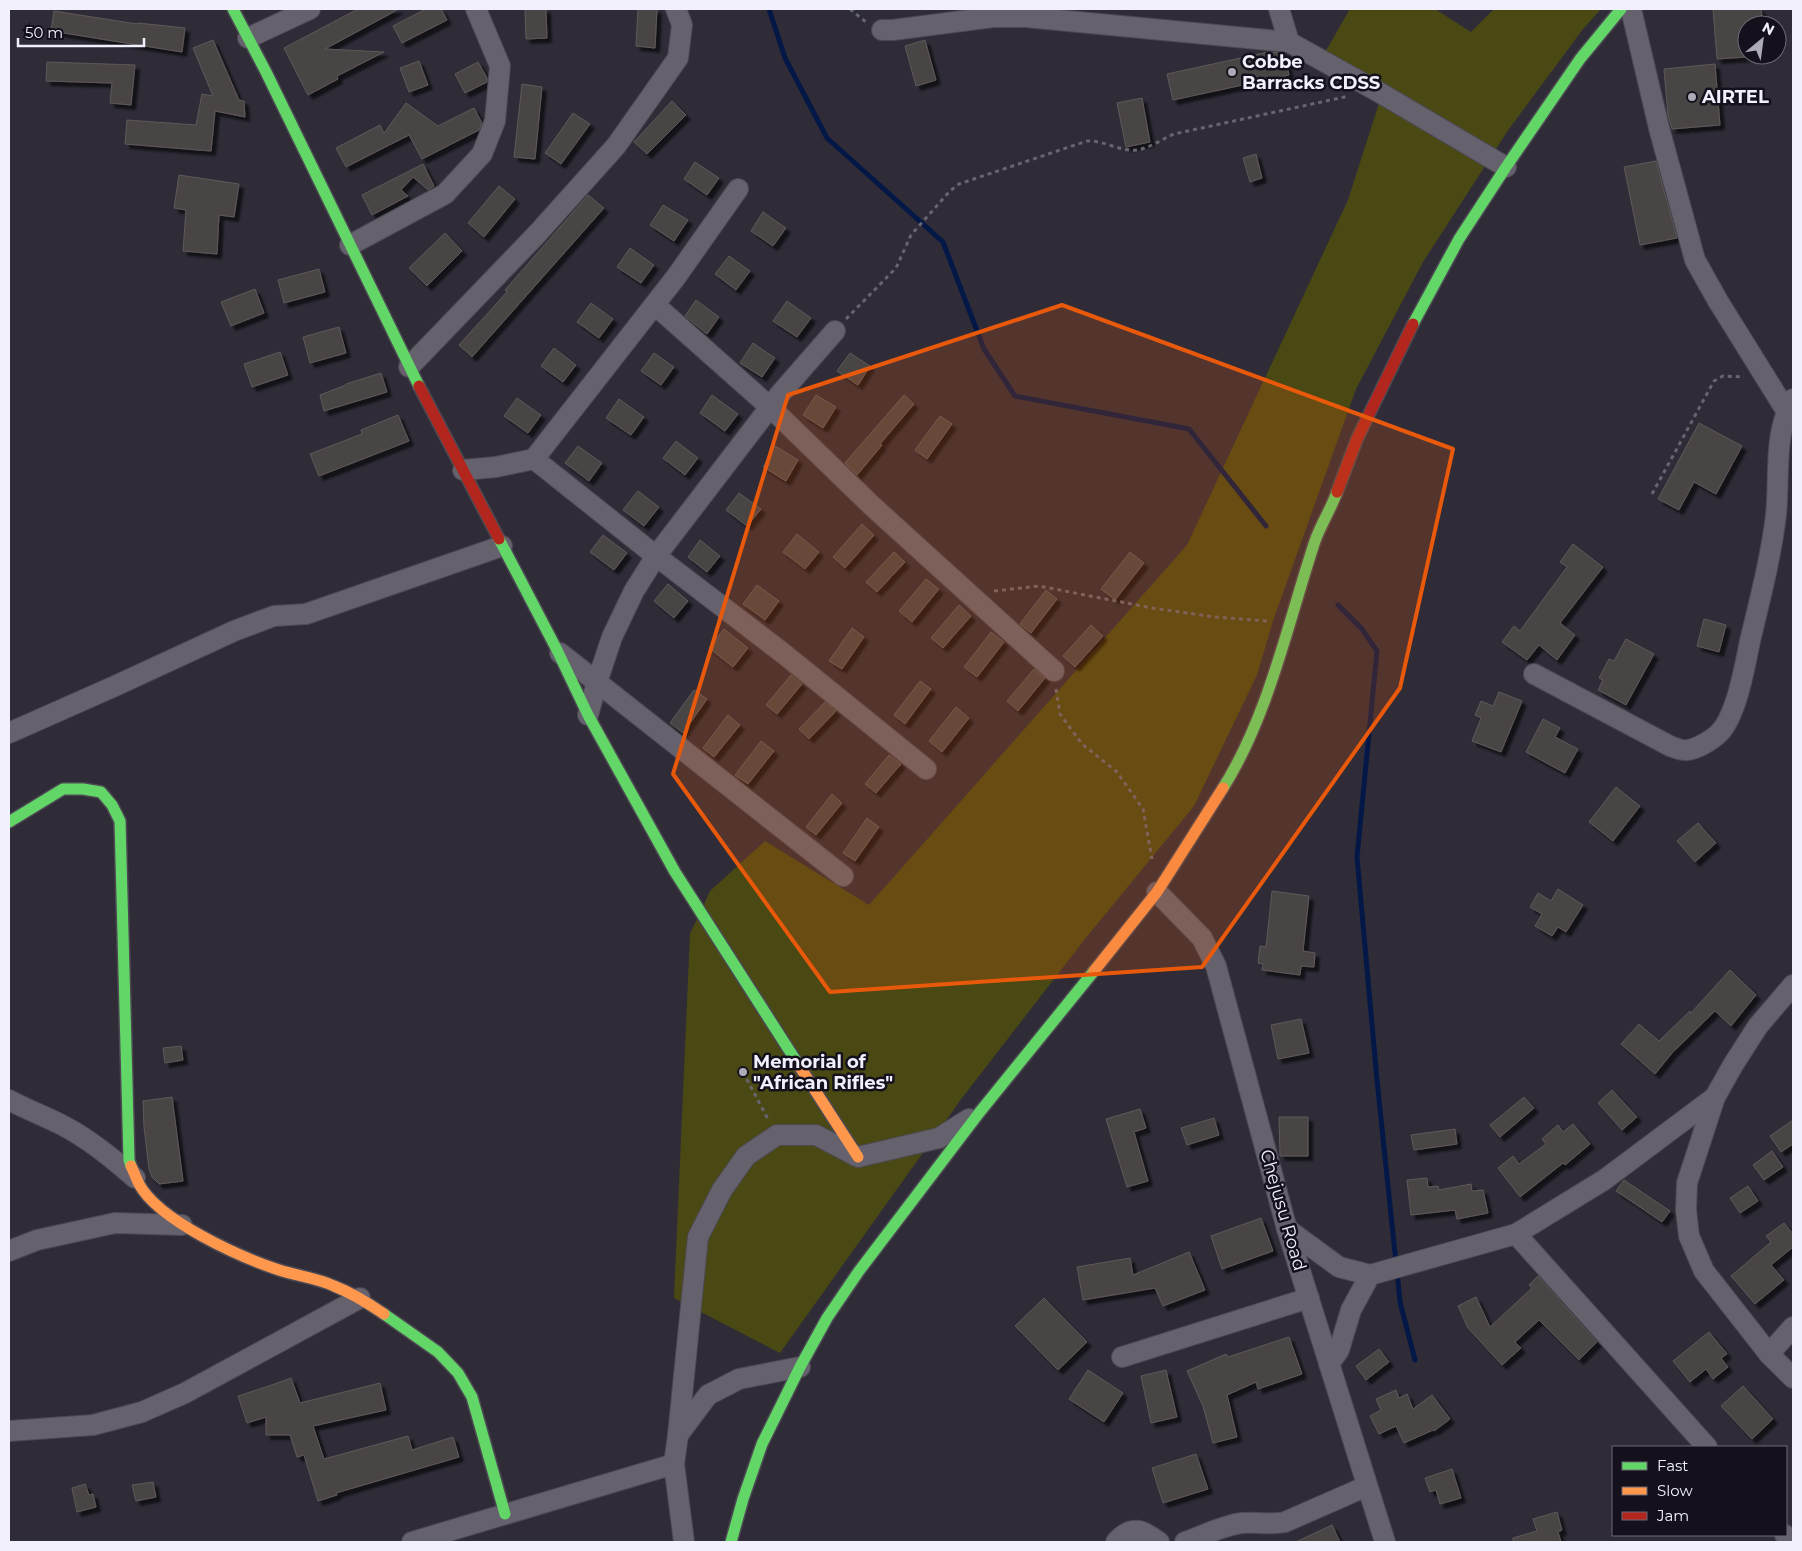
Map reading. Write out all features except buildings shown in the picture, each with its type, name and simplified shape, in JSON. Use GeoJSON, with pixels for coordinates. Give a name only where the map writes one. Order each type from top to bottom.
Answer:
{"type":"FeatureCollection","features":[{"type":"Feature","properties":{"kind":"main road"},"geometry":{"type":"LineString","coordinates":[[234,9],[409,368],[557,650],[588,715],[674,872],[858,1157]]}},
{"type":"Feature","properties":{"kind":"main road"},"geometry":{"type":"LineString","coordinates":[[731,1542],[743,1499],[762,1444],[800,1367],[827,1318],[859,1271],[979,1113],[1157,892],[1230,777],[1260,714],[1316,538],[1332,504],[1356,439],[1427,296],[1459,238],[1506,167],[1580,59],[1621,9]]}},
{"type":"Feature","properties":{"kind":"main road"},"geometry":{"type":"LineString","coordinates":[[9,822],[63,789],[83,789],[100,792],[112,805],[120,820],[129,1160],[134,1178],[154,1202],[182,1225],[228,1249],[279,1270],[333,1285],[360,1298],[438,1352],[458,1373],[472,1397],[480,1418],[505,1514]]}},
{"type":"Feature","properties":{"kind":"street"},"geometry":{"type":"LineString","coordinates":[[248,38],[310,9]]}},
{"type":"Feature","properties":{"kind":"street"},"geometry":{"type":"LineString","coordinates":[[350,245],[445,194],[482,154],[495,121],[500,66],[476,9]]}},
{"type":"Feature","properties":{"kind":"street"},"geometry":{"type":"LineString","coordinates":[[409,368],[537,234],[616,146],[678,58],[682,26],[676,9]]}},
{"type":"Feature","properties":{"kind":"street"},"geometry":{"type":"LineString","coordinates":[[1279,9],[1289,42]]}},
{"type":"Feature","properties":{"kind":"street"},"geometry":{"type":"LineString","coordinates":[[1534,674],[1670,746],[1687,750],[1703,744],[1721,731],[1734,707],[1766,574],[1776,516],[1781,434],[1791,405],[1764,377],[1695,260],[1659,128],[1630,9]]}},
{"type":"Feature","properties":{"kind":"street"},"geometry":{"type":"LineString","coordinates":[[882,30],[993,17],[1026,17],[1289,42],[1377,90],[1506,167]]}},
{"type":"Feature","properties":{"kind":"street"},"geometry":{"type":"LineString","coordinates":[[463,470],[496,467],[534,459],[676,278],[738,190]]}},
{"type":"Feature","properties":{"kind":"street"},"geometry":{"type":"LineString","coordinates":[[655,305],[770,407],[870,504],[1054,671]]}},
{"type":"Feature","properties":{"kind":"street"},"geometry":{"type":"LineString","coordinates":[[588,715],[612,636],[634,591],[656,556],[770,407],[835,331]]}},
{"type":"Feature","properties":{"kind":"street"},"geometry":{"type":"LineString","coordinates":[[534,459],[784,654],[926,769]]}},
{"type":"Feature","properties":{"kind":"street"},"geometry":{"type":"LineString","coordinates":[[9,733],[234,631],[274,616],[306,614],[502,546]]}},
{"type":"Feature","properties":{"kind":"street"},"geometry":{"type":"LineString","coordinates":[[557,650],[843,876]]}},
{"type":"Feature","properties":{"kind":"street","name":"Chejusu Road"},"geometry":{"type":"LineString","coordinates":[[1157,892],[1202,938],[1216,966],[1287,1229],[1385,1542]]}},
{"type":"Feature","properties":{"kind":"street"},"geometry":{"type":"LineString","coordinates":[[1793,985],[1758,1026],[1715,1098],[1687,1183],[1686,1210],[1689,1236],[1704,1271],[1769,1354],[1793,1378]]}},
{"type":"Feature","properties":{"kind":"street"},"geometry":{"type":"LineString","coordinates":[[1287,1229],[1339,1267],[1370,1275],[1516,1234],[1604,1180],[1715,1098]]}},
{"type":"Feature","properties":{"kind":"street"},"geometry":{"type":"LineString","coordinates":[[9,1100],[62,1125],[87,1140],[134,1178]]}},
{"type":"Feature","properties":{"kind":"street"},"geometry":{"type":"LineString","coordinates":[[684,1542],[674,1464],[698,1237],[722,1190],[746,1156],[777,1135],[816,1135],[858,1157],[939,1138],[979,1113]]}},
{"type":"Feature","properties":{"kind":"street"},"geometry":{"type":"LineString","coordinates":[[9,1251],[37,1240],[115,1223],[182,1225]]}},
{"type":"Feature","properties":{"kind":"street"},"geometry":{"type":"LineString","coordinates":[[1516,1234],[1706,1446]]}},
{"type":"Feature","properties":{"kind":"street"},"geometry":{"type":"LineString","coordinates":[[1329,1364],[1339,1350],[1351,1310],[1370,1275]]}},
{"type":"Feature","properties":{"kind":"street"},"geometry":{"type":"LineString","coordinates":[[9,1431],[92,1425],[142,1412],[185,1393],[360,1298]]}},
{"type":"Feature","properties":{"kind":"street"},"geometry":{"type":"LineString","coordinates":[[1122,1357],[1308,1298]]}},
{"type":"Feature","properties":{"kind":"street"},"geometry":{"type":"LineString","coordinates":[[1769,1354],[1793,1327]]}},
{"type":"Feature","properties":{"kind":"street"},"geometry":{"type":"LineString","coordinates":[[678,1435],[708,1394],[739,1378],[800,1367]]}},
{"type":"Feature","properties":{"kind":"street"},"geometry":{"type":"LineString","coordinates":[[412,1542],[674,1464]]}},
{"type":"Feature","properties":{"kind":"street"},"geometry":{"type":"LineString","coordinates":[[1185,1542],[1233,1525],[1285,1522],[1368,1486]]}},
{"type":"Feature","properties":{"kind":"street"},"geometry":{"type":"LineString","coordinates":[[1116,1542],[1130,1530],[1145,1532],[1159,1542]]}},
{"type":"Feature","properties":{"kind":"path"},"geometry":{"type":"LineString","coordinates":[[835,331],[896,268],[911,235],[950,190],[959,184],[1087,141],[1097,141],[1137,150],[1174,134],[1377,90]]}},
{"type":"Feature","properties":{"kind":"path"},"geometry":{"type":"LineString","coordinates":[[1652,494],[1714,381],[1723,376],[1764,377]]}},
{"type":"Feature","properties":{"kind":"path"},"geometry":{"type":"LineString","coordinates":[[968,594],[1039,586],[1215,617],[1290,622]]}},
{"type":"Feature","properties":{"kind":"path"},"geometry":{"type":"LineString","coordinates":[[1054,671],[1060,714],[1082,744],[1117,772],[1143,809],[1153,865]]}},
{"type":"Feature","properties":{"kind":"path"},"geometry":{"type":"LineString","coordinates":[[743,1072],[777,1135]]}},
{"type":"Feature","properties":{"kind":"highlighted area"},"geometry":{"type":"Polygon","coordinates":[[[1062,305],[1453,449],[1400,688],[1202,967],[830,992],[673,774],[788,395],[1062,305]]]}},
{"type":"Feature","properties":{"kind":"shaded area"},"geometry":{"type":"Polygon","coordinates":[[[1350,9],[1435,9],[1471,32],[1494,9],[1601,9],[1583,29],[1509,129],[1423,262],[1356,389],[1273,621],[1257,675],[1194,806],[1085,939],[962,1098],[780,1353],[674,1298],[690,934],[710,891],[765,841],[869,905],[1187,545],[1348,200],[1381,97],[1320,61],[1350,9]]]}},
{"type":"Feature","properties":{"kind":"waterway"},"geometry":{"type":"LineString","coordinates":[[769,9],[785,58],[827,138],[943,242],[984,349],[1015,396],[1189,429],[1266,526]]}},
{"type":"Feature","properties":{"kind":"waterway"},"geometry":{"type":"LineString","coordinates":[[1338,605],[1362,629],[1377,651],[1357,857],[1396,1263]]}},
{"type":"Feature","properties":{"kind":"waterway"},"geometry":{"type":"LineString","coordinates":[[1397,1271],[1400,1302],[1415,1360]]}},
{"type":"Feature","properties":{"kind":"traffic: fast"},"geometry":{"type":"LineString","coordinates":[[233,9],[266,72],[419,386]]}},
{"type":"Feature","properties":{"kind":"traffic: fast"},"geometry":{"type":"LineString","coordinates":[[1413,324],[1459,239],[1506,167],[1580,59],[1621,9]]}},
{"type":"Feature","properties":{"kind":"traffic: fast"},"geometry":{"type":"LineString","coordinates":[[1223,788],[1239,760],[1265,699],[1315,541],[1337,492]]}},
{"type":"Feature","properties":{"kind":"traffic: fast"},"geometry":{"type":"LineString","coordinates":[[499,539],[557,650],[588,715],[675,872],[798,1064]]}},
{"type":"Feature","properties":{"kind":"traffic: fast"},"geometry":{"type":"LineString","coordinates":[[9,822],[63,789],[83,789],[101,792],[112,805],[120,821],[129,1160],[131,1166]]}},
{"type":"Feature","properties":{"kind":"traffic: fast"},"geometry":{"type":"LineString","coordinates":[[731,1542],[743,1499],[762,1444],[800,1367],[827,1318],[859,1271],[979,1113],[1094,971]]}},
{"type":"Feature","properties":{"kind":"traffic: fast"},"geometry":{"type":"LineString","coordinates":[[384,1314],[438,1352],[458,1373],[472,1397],[505,1514]]}},
{"type":"Feature","properties":{"kind":"traffic: slow"},"geometry":{"type":"LineString","coordinates":[[1094,971],[1157,892],[1223,788]]}},
{"type":"Feature","properties":{"kind":"traffic: slow"},"geometry":{"type":"LineString","coordinates":[[798,1064],[858,1157]]}},
{"type":"Feature","properties":{"kind":"traffic: slow"},"geometry":{"type":"LineString","coordinates":[[131,1166],[139,1184],[149,1198],[182,1224],[202,1236],[263,1264],[321,1281],[341,1289],[384,1314]]}},
{"type":"Feature","properties":{"kind":"traffic: jam"},"geometry":{"type":"LineString","coordinates":[[1337,492],[1357,439],[1413,324]]}},
{"type":"Feature","properties":{"kind":"traffic: jam"},"geometry":{"type":"LineString","coordinates":[[419,386],[499,539]]}},
{"type":"Feature","properties":{"kind":"place","name":"Cobbe Barracks CDSS"},"geometry":{"type":"Point","coordinates":[1232,72]}},
{"type":"Feature","properties":{"kind":"place","name":"AIRTEL"},"geometry":{"type":"Point","coordinates":[1692,97]}},
{"type":"Feature","properties":{"kind":"place","name":"Memorial of \"African Rifles\""},"geometry":{"type":"Point","coordinates":[743,1072]}}]}
